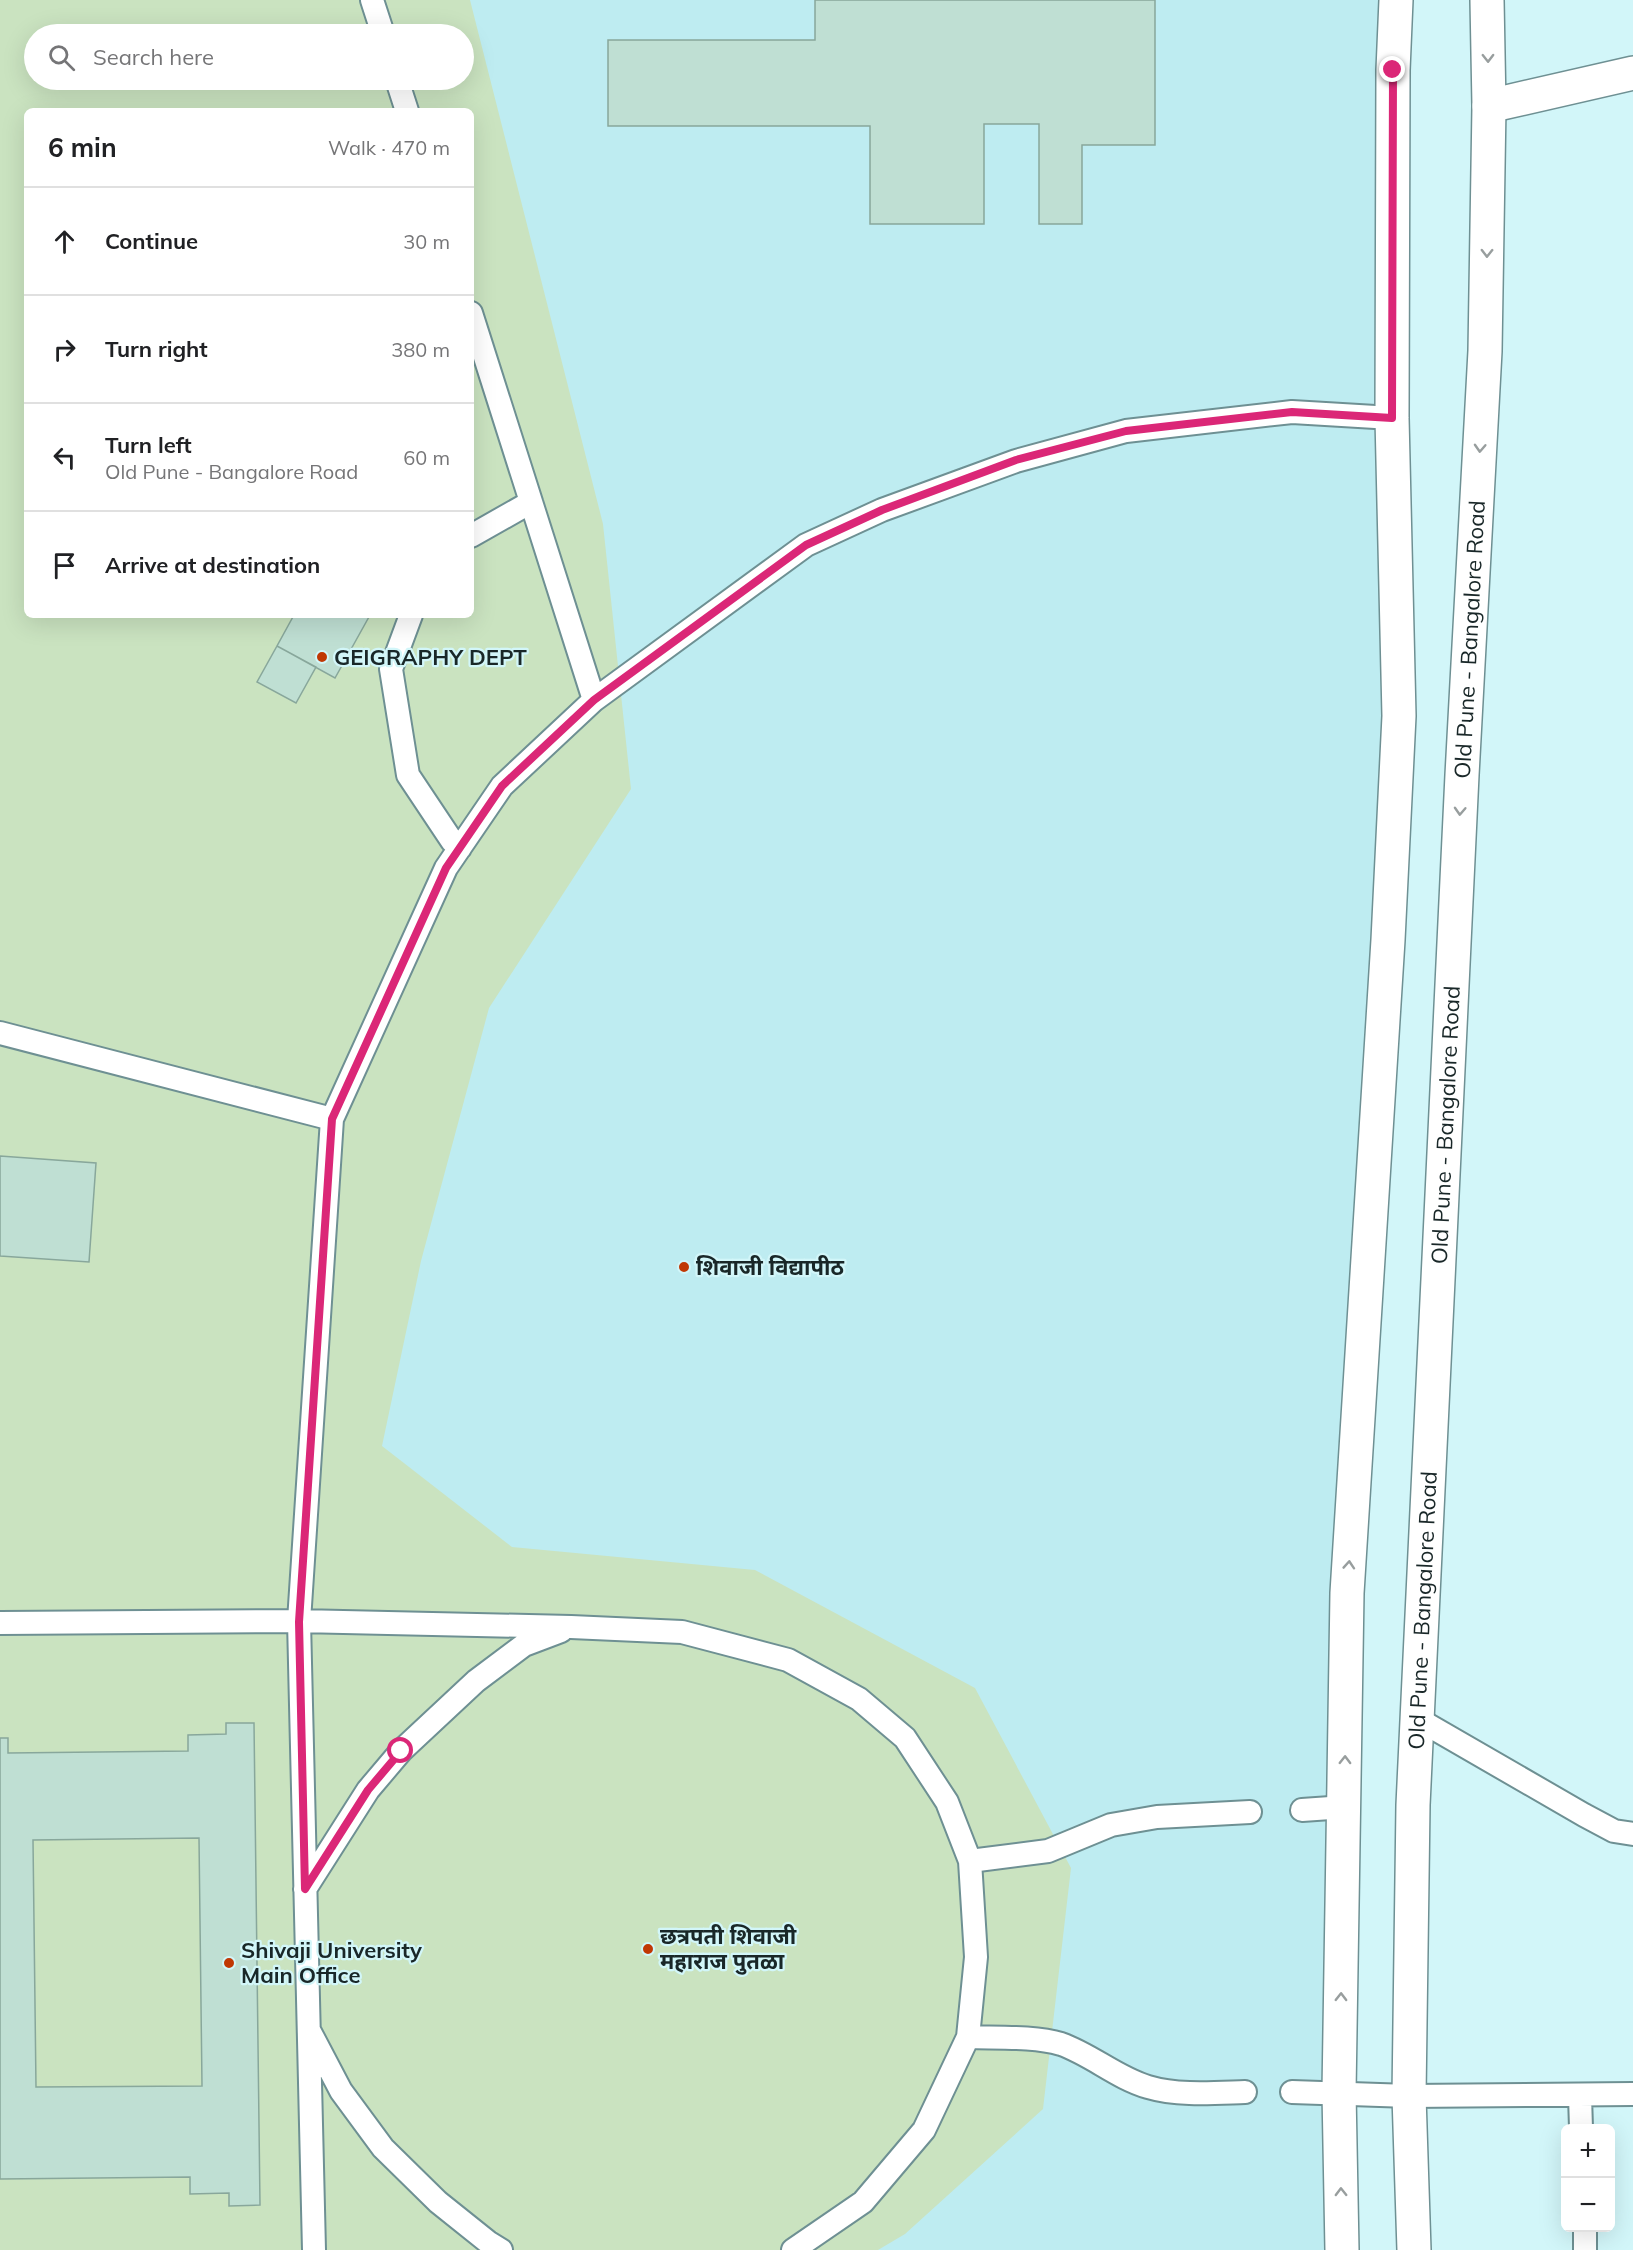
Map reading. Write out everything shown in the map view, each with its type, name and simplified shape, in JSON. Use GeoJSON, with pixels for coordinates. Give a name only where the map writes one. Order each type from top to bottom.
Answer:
{"type":"FeatureCollection","features":[{"type":"Feature","properties":{"kind":"main road"},"geometry":{"type":"LineString","coordinates":[[1342,2250],[1339,2092],[1347,1593],[1388,940],[1399,716],[1392,418],[1393,70],[1396,0]]}},
{"type":"Feature","properties":{"kind":"main road","name":"Old Pune - Bangalore Road"},"geometry":{"type":"LineString","coordinates":[[1414,2250],[1409,2096],[1413,1805],[1462,775],[1485,351],[1489,106],[1487,0]]}},
{"type":"Feature","properties":{"kind":"main road"},"geometry":{"type":"LineString","coordinates":[[1489,106],[1633,73]]}},
{"type":"Feature","properties":{"kind":"lane"},"geometry":{"type":"LineString","coordinates":[[372,0],[380,24]]}},
{"type":"Feature","properties":{"kind":"lane"},"geometry":{"type":"LineString","coordinates":[[400,90],[406,108]]}},
{"type":"Feature","properties":{"kind":"lane"},"geometry":{"type":"LineString","coordinates":[[474,322],[594,700]]}},
{"type":"Feature","properties":{"kind":"lane"},"geometry":{"type":"LineString","coordinates":[[314,2250],[299,1622],[332,1119],[446,868],[502,786],[594,700],[806,545],[882,510],[1016,460],[1126,431],[1292,412],[1392,418]]}},
{"type":"Feature","properties":{"kind":"lane"},"geometry":{"type":"LineString","coordinates":[[474,534],[531,502]]}},
{"type":"Feature","properties":{"kind":"lane"},"geometry":{"type":"LineString","coordinates":[[410,618],[391,669],[408,775],[452,841],[460,848]]}},
{"type":"Feature","properties":{"kind":"lane"},"geometry":{"type":"LineString","coordinates":[[0,1034],[332,1119]]}},
{"type":"Feature","properties":{"kind":"lane"},"geometry":{"type":"LineString","coordinates":[[0,1623],[299,1622],[571,1626],[682,1632],[788,1660],[859,1699],[905,1738],[946,1802],[970,1861],[976,1957],[968,2037],[924,2130],[863,2202],[793,2250]]}},
{"type":"Feature","properties":{"kind":"lane"},"geometry":{"type":"LineString","coordinates":[[305,1889],[368,1790],[401,1751],[476,1681],[524,1645],[571,1626]]}},
{"type":"Feature","properties":{"kind":"lane"},"geometry":{"type":"LineString","coordinates":[[1416,1718],[1584,1815],[1614,1831],[1633,1834]]}},
{"type":"Feature","properties":{"kind":"lane"},"geometry":{"type":"LineString","coordinates":[[1302,1810],[1345,1807]]}},
{"type":"Feature","properties":{"kind":"lane"},"geometry":{"type":"LineString","coordinates":[[970,1861],[1048,1851],[1111,1825],[1146,1819],[1250,1812]]}},
{"type":"Feature","properties":{"kind":"lane"},"geometry":{"type":"LineString","coordinates":[[308,2028],[341,2091],[383,2148],[438,2202],[501,2250]]}},
{"type":"Feature","properties":{"kind":"lane"},"geometry":{"type":"LineString","coordinates":[[968,2037],[1059,2043],[1118,2074],[1149,2087],[1190,2093],[1245,2092]]}},
{"type":"Feature","properties":{"kind":"lane"},"geometry":{"type":"LineString","coordinates":[[1292,2092],[1409,2096],[1633,2094]]}},
{"type":"Feature","properties":{"kind":"lane"},"geometry":{"type":"LineString","coordinates":[[1580,2096],[1581,2124]]}},
{"type":"Feature","properties":{"kind":"lane"},"geometry":{"type":"LineString","coordinates":[[1585,2232],[1585,2250]]}},
{"type":"Feature","properties":{"kind":"shaded area","name":"शिवाजी विद्यापीठ"},"geometry":{"type":"Polygon","coordinates":[[[0,0],[1400,0],[1394,474],[1347,1593],[1342,2250],[0,2250],[0,0]]]}},
{"type":"Feature","properties":{"kind":"green space"},"geometry":{"type":"Polygon","coordinates":[[[0,0],[470,0],[603,524],[631,789],[489,1008],[421,1261],[382,1446],[512,1547],[755,1570],[975,1688],[1071,1868],[1043,2109],[905,2234],[878,2250],[0,2250],[0,0]]]}},
{"type":"Feature","properties":{"kind":"building"},"geometry":{"type":"Polygon","coordinates":[[[815,0],[1155,0],[1155,145],[1082,145],[1082,224],[1039,224],[1039,124],[984,124],[984,224],[870,224],[870,126],[608,126],[608,40],[815,40],[815,0]]]}},
{"type":"Feature","properties":{"kind":"building","name":"GEIGRAPHY DEPT"},"geometry":{"type":"Polygon","coordinates":[[[292,618],[368,618],[335,678],[277,646],[292,618]]]}},
{"type":"Feature","properties":{"kind":"building","name":"GEIGRAPHY DEPT"},"geometry":{"type":"Polygon","coordinates":[[[277,646],[316,667],[296,703],[257,682],[277,646]]]}},
{"type":"Feature","properties":{"kind":"building"},"geometry":{"type":"Polygon","coordinates":[[[0,1156],[96,1163],[89,1262],[0,1256],[0,1156]]]}},
{"type":"Feature","properties":{"kind":"building","name":"Shivaji University Main Office"},"geometry":{"type":"Polygon","coordinates":[[[226,1723],[254,1723],[260,2205],[229,2206],[229,2193],[190,2194],[190,2177],[0,2179],[0,1738],[8,1738],[8,1753],[188,1751],[188,1735],[226,1734],[226,1723]],[[199,1838],[33,1840],[36,2087],[202,2086],[199,1838]]]}},
{"type":"Feature","properties":{"kind":"place","name":"GEIGRAPHY DEPT"},"geometry":{"type":"Point","coordinates":[322,657]}},
{"type":"Feature","properties":{"kind":"place","name":"शिवाजी विद्यापीठ"},"geometry":{"type":"Point","coordinates":[684,1267]}},
{"type":"Feature","properties":{"kind":"place","name":"छत्रपती शिवाजी महाराज पुतळा"},"geometry":{"type":"Point","coordinates":[648,1949]}},
{"type":"Feature","properties":{"kind":"place","name":"Shivaji University Main Office"},"geometry":{"type":"Point","coordinates":[229,1963]}},
{"type":"Feature","properties":{"kind":"route"},"geometry":{"type":"LineString","coordinates":[[401,1751],[368,1790],[305,1889],[299,1622],[332,1119],[446,868],[502,786],[594,700],[806,545],[882,510],[1016,460],[1126,431],[1292,412],[1392,418],[1393,70]]}}]}
